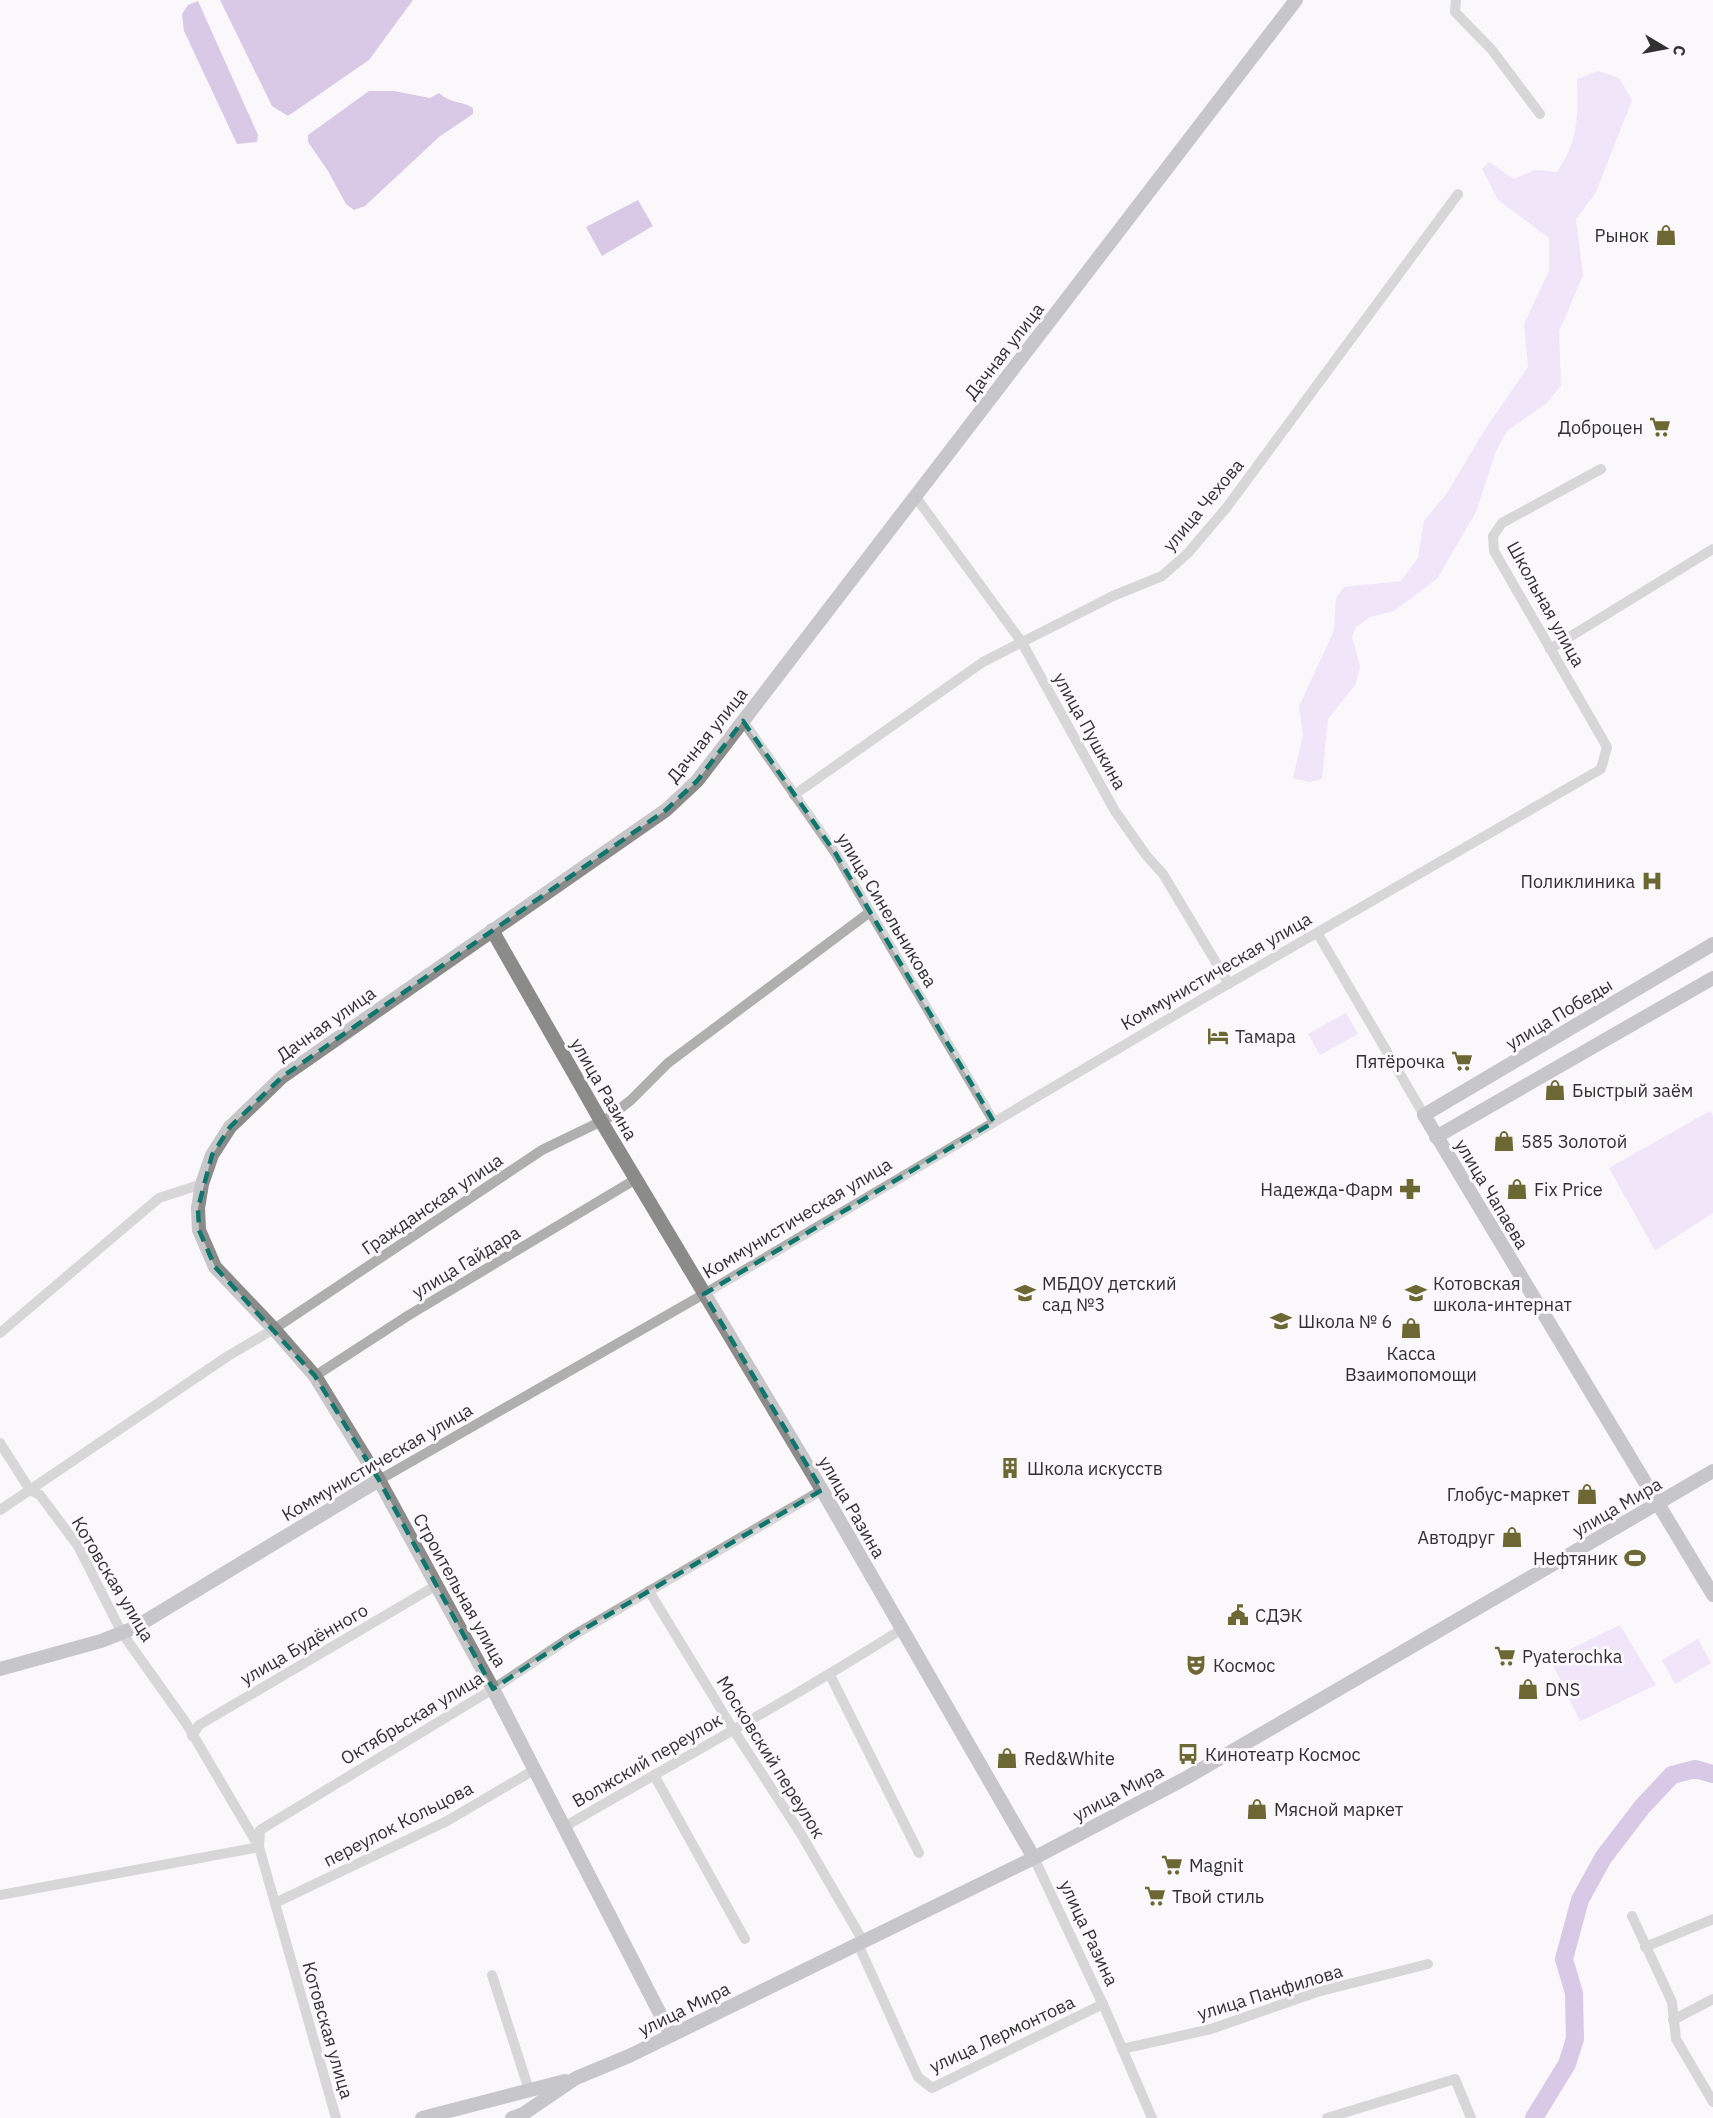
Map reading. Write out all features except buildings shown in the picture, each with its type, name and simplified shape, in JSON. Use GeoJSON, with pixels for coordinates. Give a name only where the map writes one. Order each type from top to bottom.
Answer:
{"type":"FeatureCollection","features":[{"type":"Feature","properties":{"kind":"street","name":"Дачная улица"},"geometry":{"type":"LineString","coordinates":[[202,1184],[212,1155],[230,1127],[282,1077],[666,810],[697,782],[1296,0]]}},
{"type":"Feature","properties":{"kind":"street"},"geometry":{"type":"LineString","coordinates":[[1456,0],[1455,12],[1492,50],[1540,114]]}},
{"type":"Feature","properties":{"kind":"street","name":"улица Чехова"},"geometry":{"type":"LineString","coordinates":[[794,795],[983,662],[1113,596],[1162,576],[1188,553],[1227,507],[1458,194]]}},
{"type":"Feature","properties":{"kind":"street","name":"Школьная улица"},"geometry":{"type":"LineString","coordinates":[[1600,468],[1502,523],[1493,536],[1494,551],[1607,747],[1601,770]]}},
{"type":"Feature","properties":{"kind":"street","name":"улица Пушкина"},"geometry":{"type":"LineString","coordinates":[[915,496],[1021,641],[1115,811],[1146,855],[1163,874],[1229,984]]}},
{"type":"Feature","properties":{"kind":"street"},"geometry":{"type":"LineString","coordinates":[[1550,649],[1713,549]]}},
{"type":"Feature","properties":{"kind":"street","name":"улица Синельникова"},"geometry":{"type":"LineString","coordinates":[[743,721],[836,854],[994,1122]]}},
{"type":"Feature","properties":{"kind":"street","name":"Коммунистическая улица"},"geometry":{"type":"LineString","coordinates":[[0,1669],[101,1641],[134,1628],[379,1480],[704,1294],[1229,984],[1601,770]]}},
{"type":"Feature","properties":{"kind":"street","name":"Гражданская улица"},"geometry":{"type":"LineString","coordinates":[[0,1510],[228,1356],[274,1329],[542,1150],[608,1118],[631,1100],[668,1064],[870,912]]}},
{"type":"Feature","properties":{"kind":"street","name":"улица Разина"},"geometry":{"type":"LineString","coordinates":[[492,930],[601,1120],[822,1490],[1034,1858],[1152,2118]]}},
{"type":"Feature","properties":{"kind":"street","name":"улица Чапаева"},"geometry":{"type":"LineString","coordinates":[[1318,934],[1436,1137],[1713,1595]]}},
{"type":"Feature","properties":{"kind":"street","name":"улица Победы"},"geometry":{"type":"LineString","coordinates":[[1424,1115],[1713,944]]}},
{"type":"Feature","properties":{"kind":"street"},"geometry":{"type":"LineString","coordinates":[[1436,1137],[1713,978]]}},
{"type":"Feature","properties":{"kind":"street","name":"улица Гайдара"},"geometry":{"type":"LineString","coordinates":[[315,1376],[409,1315],[636,1179]]}},
{"type":"Feature","properties":{"kind":"street"},"geometry":{"type":"LineString","coordinates":[[0,1333],[159,1198],[202,1184]]}},
{"type":"Feature","properties":{"kind":"street","name":"Строительная улица"},"geometry":{"type":"LineString","coordinates":[[202,1184],[198,1208],[199,1230],[215,1267],[315,1376],[379,1480],[493,1689],[670,2036]]}},
{"type":"Feature","properties":{"kind":"street","name":"Котовская улица"},"geometry":{"type":"LineString","coordinates":[[0,1443],[30,1490],[40,1495],[78,1546],[122,1633],[186,1723],[259,1847],[336,2118]]}},
{"type":"Feature","properties":{"kind":"street","name":"улица Мира"},"geometry":{"type":"LineString","coordinates":[[518,2116],[576,2078],[670,2036],[1034,1858],[1186,1778],[1713,1471]]}},
{"type":"Feature","properties":{"kind":"street","name":"Октябрьская улица"},"geometry":{"type":"LineString","coordinates":[[259,1847],[260,1830],[493,1689],[574,1635],[822,1490]]}},
{"type":"Feature","properties":{"kind":"street","name":"улица Будённого"},"geometry":{"type":"LineString","coordinates":[[192,1736],[199,1725],[437,1585]]}},
{"type":"Feature","properties":{"kind":"street","name":"Московский переулок"},"geometry":{"type":"LineString","coordinates":[[649,1591],[733,1729],[801,1834],[861,1942]]}},
{"type":"Feature","properties":{"kind":"street","name":"Волжский переулок"},"geometry":{"type":"LineString","coordinates":[[564,1827],[830,1675],[902,1629]]}},
{"type":"Feature","properties":{"kind":"street"},"geometry":{"type":"LineString","coordinates":[[830,1675],[919,1853]]}},
{"type":"Feature","properties":{"kind":"street","name":"переулок Кольцова"},"geometry":{"type":"LineString","coordinates":[[275,1903],[447,1821],[534,1770]]}},
{"type":"Feature","properties":{"kind":"street"},"geometry":{"type":"LineString","coordinates":[[654,1774],[745,1939]]}},
{"type":"Feature","properties":{"kind":"street"},"geometry":{"type":"LineString","coordinates":[[0,1895],[259,1847]]}},
{"type":"Feature","properties":{"kind":"street"},"geometry":{"type":"LineString","coordinates":[[1632,1916],[1672,2002],[1676,2039],[1713,2102]]}},
{"type":"Feature","properties":{"kind":"street"},"geometry":{"type":"LineString","coordinates":[[1645,1947],[1713,1919]]}},
{"type":"Feature","properties":{"kind":"street","name":"улица Лермонтова"},"geometry":{"type":"LineString","coordinates":[[861,1942],[918,2077],[932,2088],[1102,2004]]}},
{"type":"Feature","properties":{"kind":"street","name":"улица Панфилова"},"geometry":{"type":"LineString","coordinates":[[1122,2049],[1211,2029],[1317,1992],[1428,1964]]}},
{"type":"Feature","properties":{"kind":"street"},"geometry":{"type":"LineString","coordinates":[[492,1975],[530,2090]]}},
{"type":"Feature","properties":{"kind":"street"},"geometry":{"type":"LineString","coordinates":[[1673,2020],[1713,2000]]}},
{"type":"Feature","properties":{"kind":"street"},"geometry":{"type":"LineString","coordinates":[[422,2118],[576,2078]]}},
{"type":"Feature","properties":{"kind":"street"},"geometry":{"type":"LineString","coordinates":[[1327,2118],[1455,2079],[1471,2118]]}},
{"type":"Feature","properties":{"kind":"highlighted area"},"geometry":{"type":"Polygon","coordinates":[[[743,721],[836,854],[994,1122],[704,1294],[822,1490],[574,1635],[493,1689],[379,1480],[315,1376],[215,1267],[199,1230],[198,1208],[212,1155],[230,1127],[282,1077],[666,810],[697,781],[743,721]]]}},
{"type":"Feature","properties":{"kind":"shaded area"},"geometry":{"type":"Polygon","coordinates":[[[220,0],[413,0],[369,60],[288,116],[272,106],[220,0]]]}},
{"type":"Feature","properties":{"kind":"shaded area"},"geometry":{"type":"Polygon","coordinates":[[[198,1],[258,135],[257,142],[237,144],[184,31],[182,14],[188,5],[198,1]]]}},
{"type":"Feature","properties":{"kind":"shaded area"},"geometry":{"type":"Polygon","coordinates":[[[1598,71],[1619,78],[1632,100],[1596,192],[1576,219],[1583,275],[1559,332],[1561,385],[1548,402],[1507,431],[1496,451],[1476,512],[1437,579],[1394,611],[1370,617],[1356,627],[1352,637],[1360,666],[1356,684],[1328,719],[1322,779],[1310,782],[1293,778],[1303,735],[1299,706],[1334,631],[1336,598],[1344,587],[1401,581],[1418,558],[1424,521],[1447,493],[1484,431],[1528,367],[1524,324],[1549,271],[1549,238],[1498,200],[1482,169],[1489,162],[1514,179],[1535,170],[1557,172],[1570,149],[1576,127],[1577,79],[1598,71]]]}},
{"type":"Feature","properties":{"kind":"shaded area"},"geometry":{"type":"Polygon","coordinates":[[[369,91],[394,91],[430,98],[439,93],[447,99],[473,108],[473,114],[439,137],[365,206],[354,210],[346,204],[328,171],[308,142],[308,135],[369,91]]]}},
{"type":"Feature","properties":{"kind":"shaded area"},"geometry":{"type":"Polygon","coordinates":[[[638,200],[653,226],[602,256],[586,227],[638,200]]]}},
{"type":"Feature","properties":{"kind":"shaded area"},"geometry":{"type":"Polygon","coordinates":[[[1346,1013],[1358,1034],[1320,1055],[1308,1034],[1346,1013]]]}},
{"type":"Feature","properties":{"kind":"shaded area"},"geometry":{"type":"Polygon","coordinates":[[[1710,1111],[1713,1116],[1713,1213],[1655,1250],[1609,1168],[1710,1111]]]}},
{"type":"Feature","properties":{"kind":"shaded area"},"geometry":{"type":"Polygon","coordinates":[[[1620,1625],[1656,1685],[1580,1721],[1550,1659],[1620,1625]]]}},
{"type":"Feature","properties":{"kind":"shaded area"},"geometry":{"type":"Polygon","coordinates":[[[1698,1639],[1711,1663],[1675,1684],[1662,1660],[1698,1639]]]}},
{"type":"Feature","properties":{"kind":"waterway"},"geometry":{"type":"LineString","coordinates":[[1534,2118],[1567,2064],[1575,2039],[1574,1993],[1564,1959],[1580,1900],[1603,1858],[1642,1807],[1672,1775],[1695,1769],[1713,1774]]}},
{"type":"Feature","properties":{"kind":"place","name":"Рынок"},"geometry":{"type":"Point","coordinates":[1666,235]}},
{"type":"Feature","properties":{"kind":"place","name":"Доброцен"},"geometry":{"type":"Point","coordinates":[1660,427]}},
{"type":"Feature","properties":{"kind":"place","name":"Поликлиника"},"geometry":{"type":"Point","coordinates":[1652,881]}},
{"type":"Feature","properties":{"kind":"place","name":"Тамара"},"geometry":{"type":"Point","coordinates":[1218,1036]}},
{"type":"Feature","properties":{"kind":"place","name":"Пятёрочка"},"geometry":{"type":"Point","coordinates":[1462,1061]}},
{"type":"Feature","properties":{"kind":"place","name":"Быстрый заём"},"geometry":{"type":"Point","coordinates":[1555,1090]}},
{"type":"Feature","properties":{"kind":"place","name":"585 Золотой"},"geometry":{"type":"Point","coordinates":[1504,1141]}},
{"type":"Feature","properties":{"kind":"place","name":"Надежда-Фарм"},"geometry":{"type":"Point","coordinates":[1410,1189]}},
{"type":"Feature","properties":{"kind":"place","name":"Fix Price"},"geometry":{"type":"Point","coordinates":[1517,1189]}},
{"type":"Feature","properties":{"kind":"place","name":"МБДОУ детский сад №3"},"geometry":{"type":"Point","coordinates":[1025,1293]}},
{"type":"Feature","properties":{"kind":"place","name":"Котовская школа-интернат"},"geometry":{"type":"Point","coordinates":[1416,1293]}},
{"type":"Feature","properties":{"kind":"place","name":"Школа № 6"},"geometry":{"type":"Point","coordinates":[1281,1321]}},
{"type":"Feature","properties":{"kind":"place","name":"Касса Взаимопомощи"},"geometry":{"type":"Point","coordinates":[1411,1328]}},
{"type":"Feature","properties":{"kind":"place","name":"Школа искусств"},"geometry":{"type":"Point","coordinates":[1010,1468]}},
{"type":"Feature","properties":{"kind":"place","name":"Глобус-маркет"},"geometry":{"type":"Point","coordinates":[1587,1494]}},
{"type":"Feature","properties":{"kind":"place","name":"Автодруг"},"geometry":{"type":"Point","coordinates":[1512,1537]}},
{"type":"Feature","properties":{"kind":"place","name":"Нефтяник"},"geometry":{"type":"Point","coordinates":[1635,1558]}},
{"type":"Feature","properties":{"kind":"place","name":"СДЭК"},"geometry":{"type":"Point","coordinates":[1238,1615]}},
{"type":"Feature","properties":{"kind":"place","name":"Pyaterochka"},"geometry":{"type":"Point","coordinates":[1505,1656]}},
{"type":"Feature","properties":{"kind":"place","name":"Космос"},"geometry":{"type":"Point","coordinates":[1196,1665]}},
{"type":"Feature","properties":{"kind":"place","name":"DNS"},"geometry":{"type":"Point","coordinates":[1528,1689]}},
{"type":"Feature","properties":{"kind":"place","name":"Кинотеатр Космос"},"geometry":{"type":"Point","coordinates":[1188,1754]}},
{"type":"Feature","properties":{"kind":"place","name":"Red&White"},"geometry":{"type":"Point","coordinates":[1007,1758]}},
{"type":"Feature","properties":{"kind":"place","name":"Мясной маркет"},"geometry":{"type":"Point","coordinates":[1257,1809]}},
{"type":"Feature","properties":{"kind":"place","name":"Magnit"},"geometry":{"type":"Point","coordinates":[1172,1865]}},
{"type":"Feature","properties":{"kind":"place","name":"Твой стиль"},"geometry":{"type":"Point","coordinates":[1155,1896]}}]}
